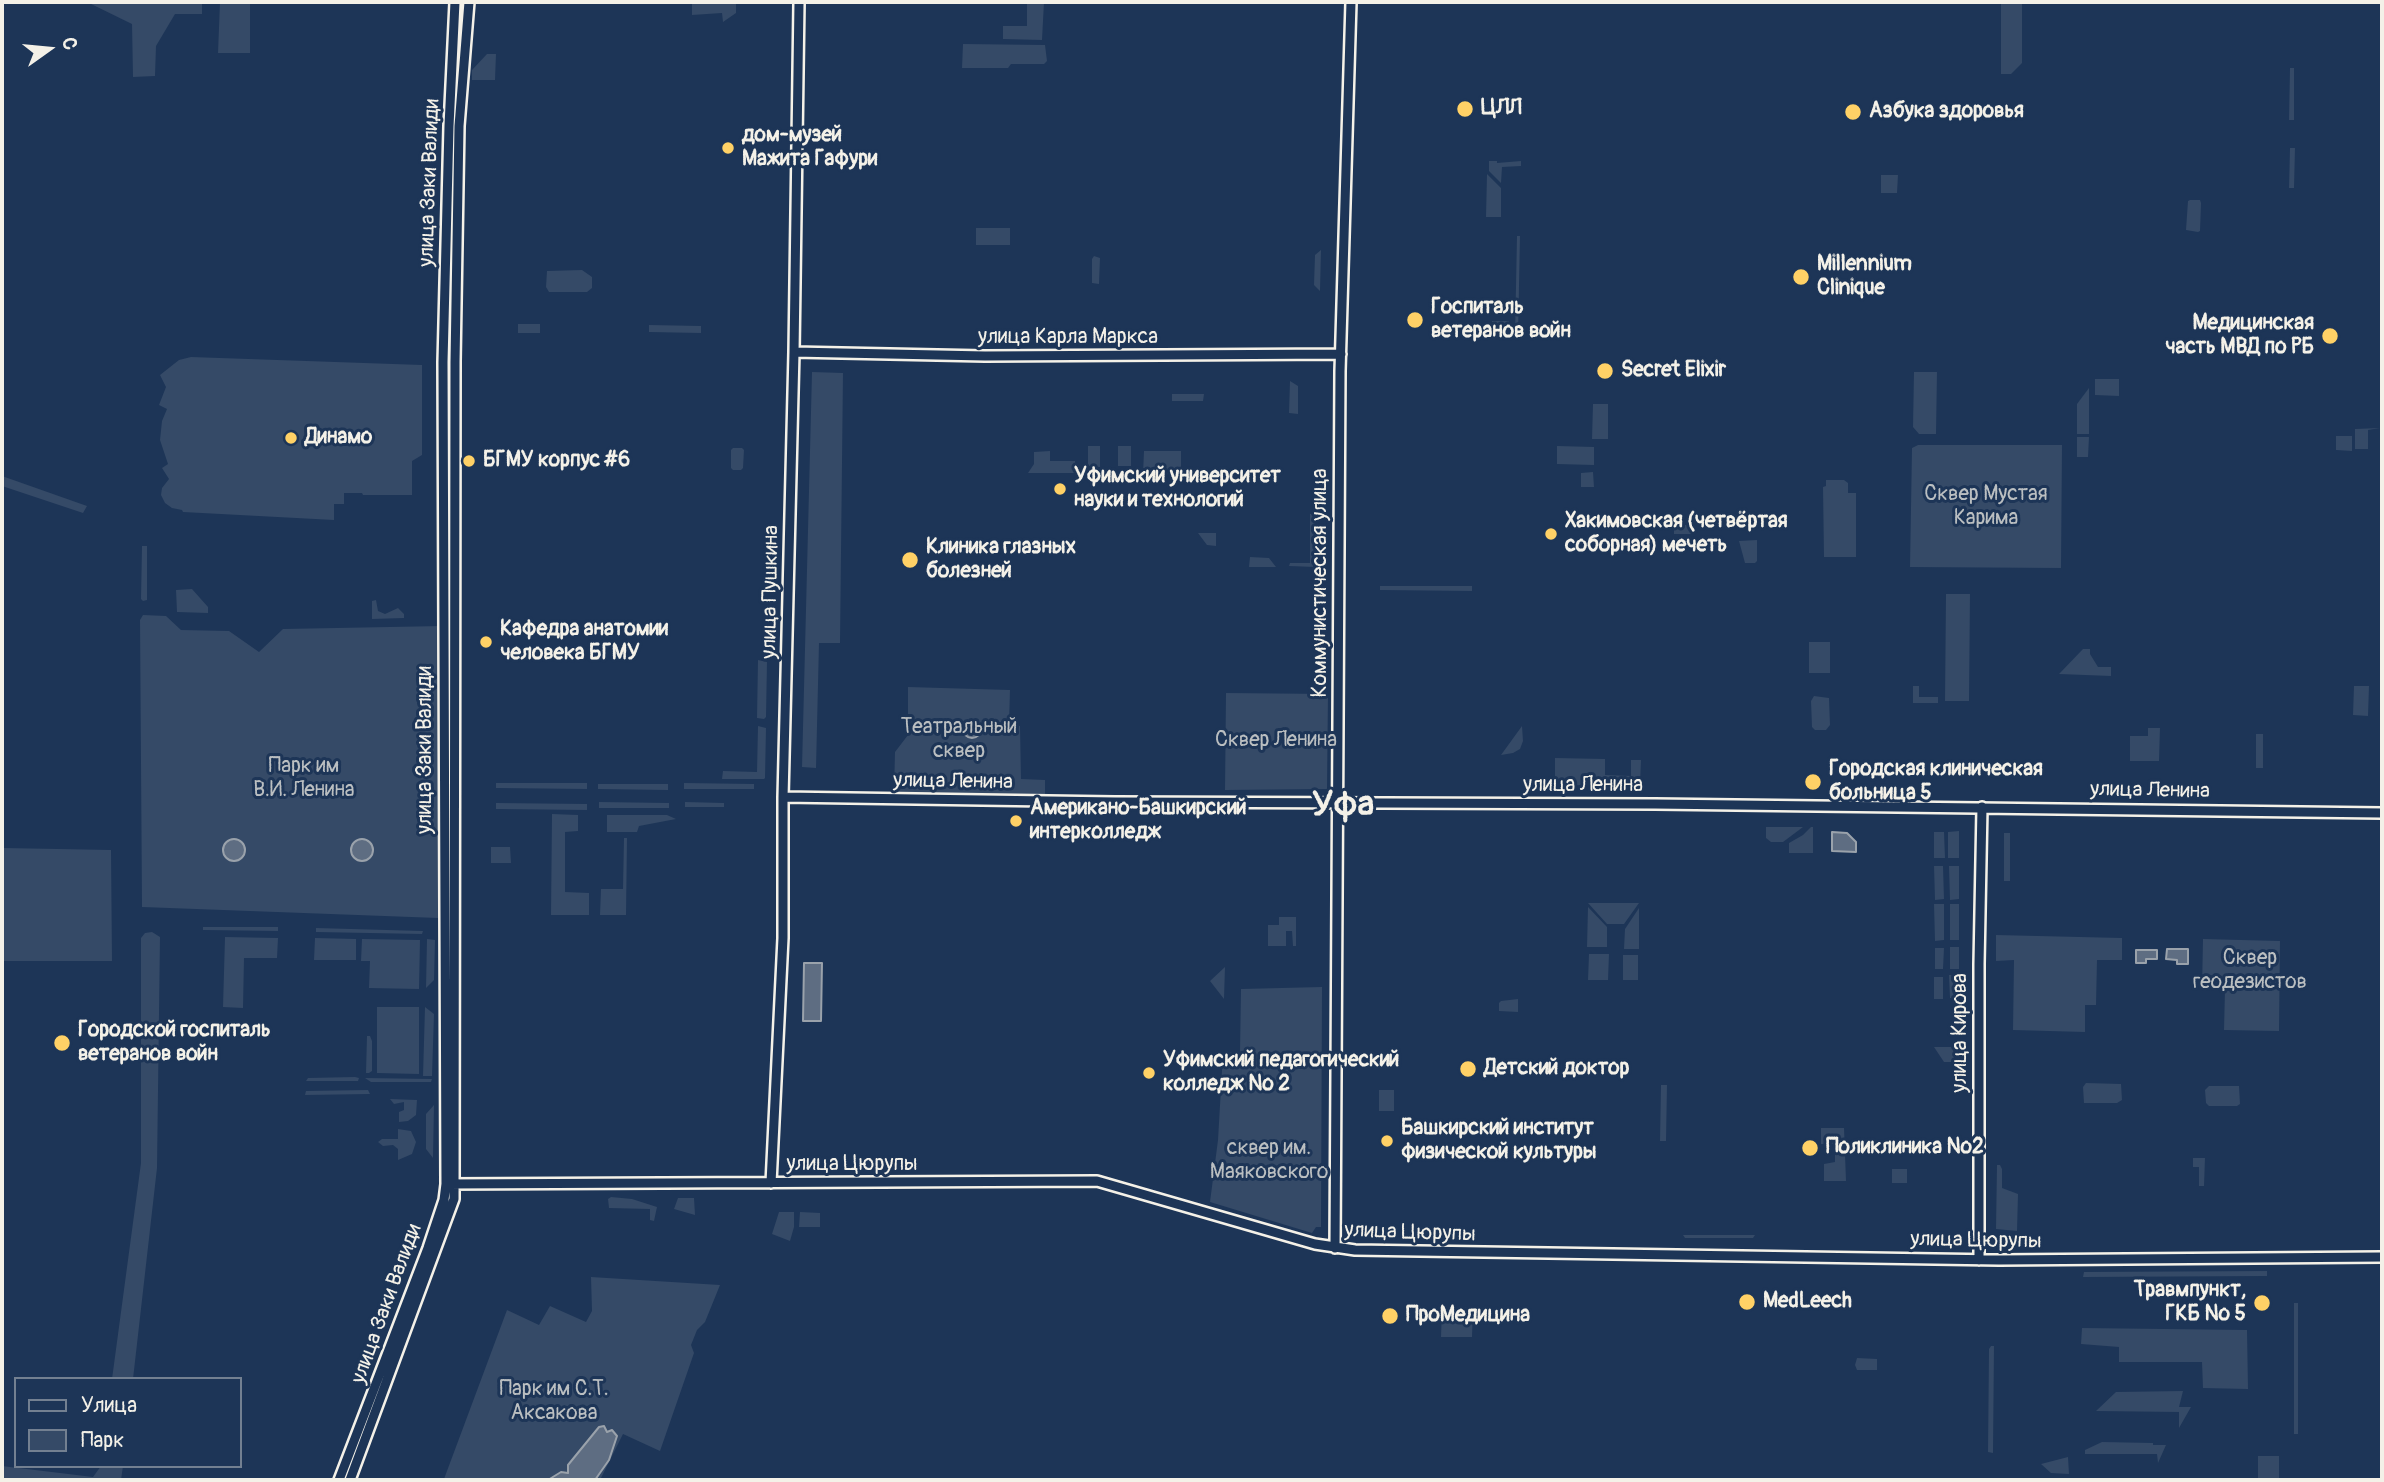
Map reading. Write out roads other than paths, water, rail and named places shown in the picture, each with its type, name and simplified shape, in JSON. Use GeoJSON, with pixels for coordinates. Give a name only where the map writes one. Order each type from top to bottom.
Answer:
{"type":"FeatureCollection","features":[{"type":"Feature","properties":{"kind":"main road","name":"улица Заки Валиди"},"geometry":{"type":"LineString","coordinates":[[350,1480],[454,1199],[451,1183],[443,362],[455,2]]}},
{"type":"Feature","properties":{"kind":"main road","name":"улица Заки Валиди"},"geometry":{"type":"LineString","coordinates":[[339,1480],[451,1183],[455,362],[459,125],[470,2]]}},
{"type":"Feature","properties":{"kind":"main road","name":"улица Пушкина"},"geometry":{"type":"LineString","coordinates":[[771,1183],[783,938],[783,797],[799,2]]}},
{"type":"Feature","properties":{"kind":"main road","name":"Коммунистическая улица"},"geometry":{"type":"LineString","coordinates":[[1335,1248],[1341,354],[1351,2]]}},
{"type":"Feature","properties":{"kind":"main road","name":"улица Карла Маркса"},"geometry":{"type":"LineString","coordinates":[[794,352],[1128,356],[1341,354]]}},
{"type":"Feature","properties":{"kind":"main road","name":"улица Ленина"},"geometry":{"type":"LineString","coordinates":[[783,797],[2382,813]]}},
{"type":"Feature","properties":{"kind":"main road","name":"улица Кирова"},"geometry":{"type":"LineString","coordinates":[[1979,1260],[1982,807]]}},
{"type":"Feature","properties":{"kind":"main road","name":"улица Цюрупы"},"geometry":{"type":"LineString","coordinates":[[451,1183],[1097,1181],[1315,1244],[1335,1248],[1424,1252],[1979,1260],[2382,1257]]}},
{"type":"Feature","properties":{"kind":"place","name":"ЦЛЛ"},"geometry":{"type":"Point","coordinates":[1465,109]}},
{"type":"Feature","properties":{"kind":"place","name":"Азбука здоровья"},"geometry":{"type":"Point","coordinates":[1853,112]}},
{"type":"Feature","properties":{"kind":"place","name":"дом-музей Мажита Гафури"},"geometry":{"type":"Point","coordinates":[728,148]}},
{"type":"Feature","properties":{"kind":"place","name":"Millennium Clinique"},"geometry":{"type":"Point","coordinates":[1801,277]}},
{"type":"Feature","properties":{"kind":"place","name":"Госпиталь ветеранов войн"},"geometry":{"type":"Point","coordinates":[1415,320]}},
{"type":"Feature","properties":{"kind":"place","name":"Медицинская часть МВД по РБ"},"geometry":{"type":"Point","coordinates":[2330,336]}},
{"type":"Feature","properties":{"kind":"place","name":"Secret Elixir"},"geometry":{"type":"Point","coordinates":[1605,371]}},
{"type":"Feature","properties":{"kind":"place","name":"Динамо"},"geometry":{"type":"Point","coordinates":[291,438]}},
{"type":"Feature","properties":{"kind":"place","name":"БГМУ корпус #6"},"geometry":{"type":"Point","coordinates":[469,461]}},
{"type":"Feature","properties":{"kind":"place","name":"Уфимский университет науки и технологий"},"geometry":{"type":"Point","coordinates":[1060,489]}},
{"type":"Feature","properties":{"kind":"place","name":"Хакимовская (четвёртая соборная) мечеть"},"geometry":{"type":"Point","coordinates":[1551,534]}},
{"type":"Feature","properties":{"kind":"place","name":"Клиника глазных болезней"},"geometry":{"type":"Point","coordinates":[910,560]}},
{"type":"Feature","properties":{"kind":"place","name":"Кафедра анатомии человека БГМУ"},"geometry":{"type":"Point","coordinates":[486,642]}},
{"type":"Feature","properties":{"kind":"place","name":"Городская клиническая больница 5"},"geometry":{"type":"Point","coordinates":[1813,782]}},
{"type":"Feature","properties":{"kind":"place","name":"Американо-Башкирский интерколледж"},"geometry":{"type":"Point","coordinates":[1016,821]}},
{"type":"Feature","properties":{"kind":"place","name":"Городской госпиталь ветеранов войн"},"geometry":{"type":"Point","coordinates":[62,1043]}},
{"type":"Feature","properties":{"kind":"place","name":"Детский доктор"},"geometry":{"type":"Point","coordinates":[1468,1069]}},
{"type":"Feature","properties":{"kind":"place","name":"Уфимский педагогический колледж № 2"},"geometry":{"type":"Point","coordinates":[1149,1073]}},
{"type":"Feature","properties":{"kind":"place","name":"Башкирский институт физической культуры"},"geometry":{"type":"Point","coordinates":[1387,1141]}},
{"type":"Feature","properties":{"kind":"place","name":"Поликлиника №2"},"geometry":{"type":"Point","coordinates":[1810,1148]}},
{"type":"Feature","properties":{"kind":"place","name":"MedLeech"},"geometry":{"type":"Point","coordinates":[1747,1302]}},
{"type":"Feature","properties":{"kind":"place","name":"Травмпункт, ГКБ № 5"},"geometry":{"type":"Point","coordinates":[2262,1303]}},
{"type":"Feature","properties":{"kind":"place","name":"ПроМедицина"},"geometry":{"type":"Point","coordinates":[1390,1316]}},
{"type":"Feature","properties":{"kind":"district","name":"Уфа"},"geometry":{"type":"Point","coordinates":[1343,806]}},
{"type":"Feature","properties":{"kind":"park label","name":"Сквер Мустая Карима"},"geometry":{"type":"Point","coordinates":[1986,507]}},
{"type":"Feature","properties":{"kind":"park label","name":"Театральный сквер"},"geometry":{"type":"Point","coordinates":[959,740]}},
{"type":"Feature","properties":{"kind":"park label","name":"Сквер Ленина"},"geometry":{"type":"Point","coordinates":[1276,741]}},
{"type":"Feature","properties":{"kind":"park label","name":"Парк им В.И. Ленина"},"geometry":{"type":"Point","coordinates":[304,779]}},
{"type":"Feature","properties":{"kind":"park label","name":"Сквер геодезистов"},"geometry":{"type":"Point","coordinates":[2250,971]}},
{"type":"Feature","properties":{"kind":"park label","name":"сквер им. Маяковского"},"geometry":{"type":"Point","coordinates":[1269,1161]}},
{"type":"Feature","properties":{"kind":"park label","name":"Парк им С.Т. Аксакова"},"geometry":{"type":"Point","coordinates":[554,1402]}}]}
